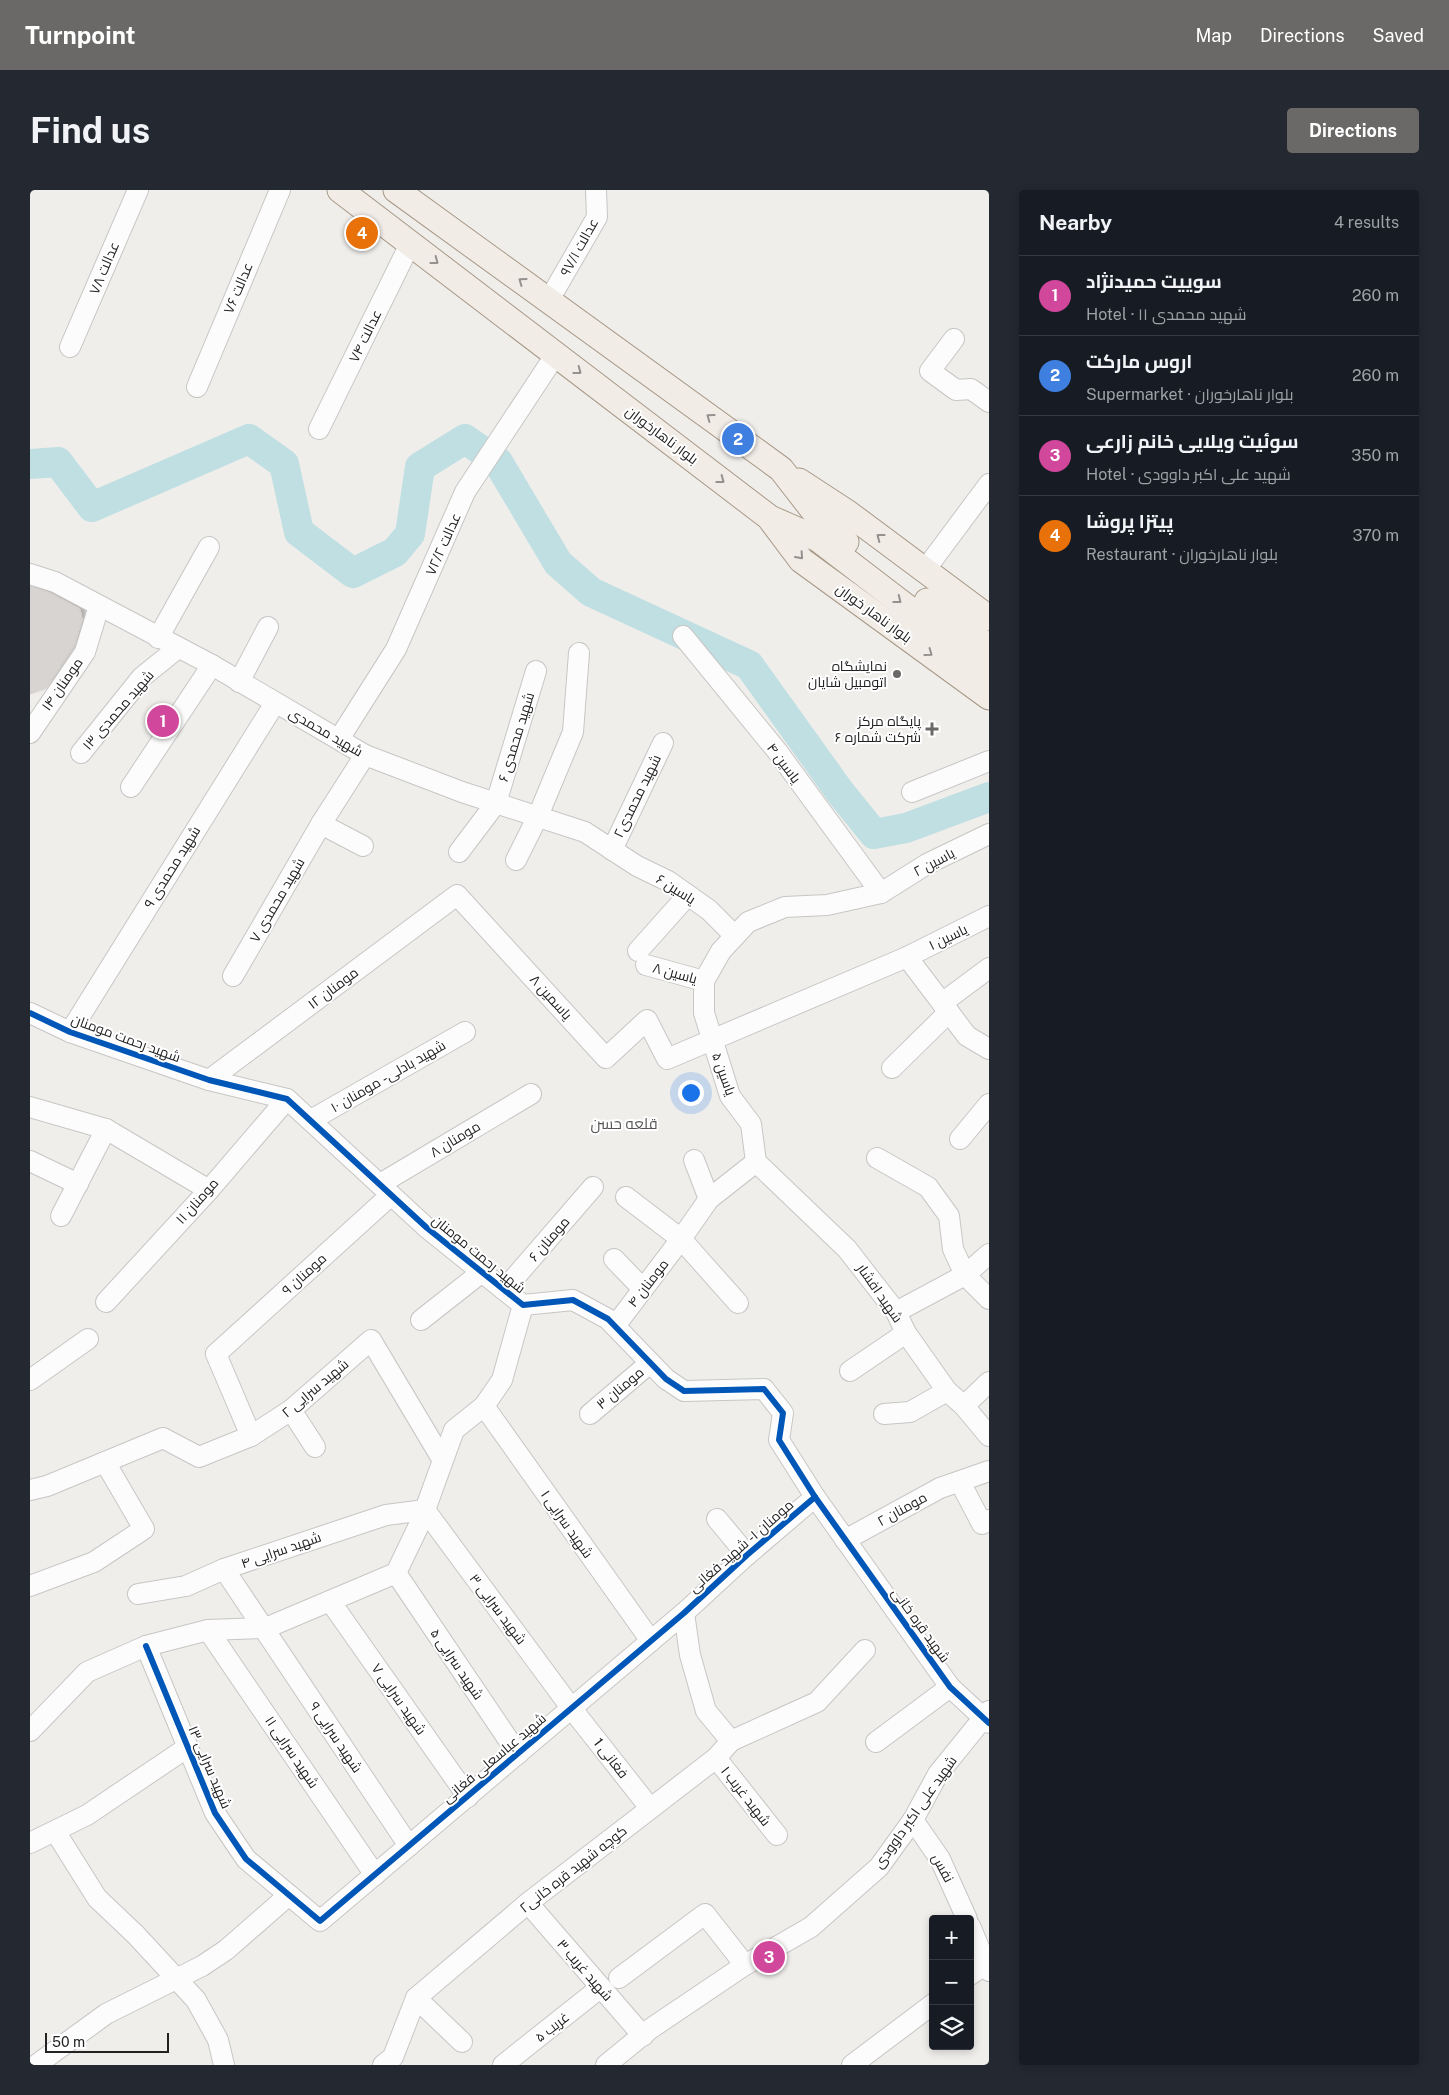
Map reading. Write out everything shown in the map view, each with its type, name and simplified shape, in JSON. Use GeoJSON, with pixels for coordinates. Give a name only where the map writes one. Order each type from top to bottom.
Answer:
{"type":"FeatureCollection","features":[{"type":"Feature","properties":{"kind":"main road","name":"بلوار ناهارخوران"},"geometry":{"type":"LineString","coordinates":[[340,190],[411,242],[770,518],[818,539],[989,670]]}},
{"type":"Feature","properties":{"kind":"main road"},"geometry":{"type":"LineString","coordinates":[[396,190],[781,469],[848,513],[989,618]]}},
{"type":"Feature","properties":{"kind":"main road"},"geometry":{"type":"LineString","coordinates":[[781,469],[826,527],[989,647]]}},
{"type":"Feature","properties":{"kind":"main road","name":"بلوار ناهار خوران"},"geometry":{"type":"LineString","coordinates":[[770,518],[801,560],[989,697]]}},
{"type":"Feature","properties":{"kind":"street","name":"۷۸ عدالت"},"geometry":{"type":"LineString","coordinates":[[70,347],[138,190]]}},
{"type":"Feature","properties":{"kind":"street","name":"عدالت ۷۶"},"geometry":{"type":"LineString","coordinates":[[197,387],[280,190]]}},
{"type":"Feature","properties":{"kind":"street","name":"۹۷/۱ عدالت"},"geometry":{"type":"LineString","coordinates":[[549,300],[597,217],[596,190]]}},
{"type":"Feature","properties":{"kind":"street","name":"عدالت ۷۴"},"geometry":{"type":"LineString","coordinates":[[319,429],[411,242]]}},
{"type":"Feature","properties":{"kind":"street"},"geometry":{"type":"LineString","coordinates":[[954,339],[930,371],[956,390],[971,389],[989,402]]}},
{"type":"Feature","properties":{"kind":"street","name":"عدالت ۷۲/۲"},"geometry":{"type":"LineString","coordinates":[[338,739],[396,649],[465,492],[556,354]]}},
{"type":"Feature","properties":{"kind":"street"},"geometry":{"type":"LineString","coordinates":[[925,570],[989,484]]}},
{"type":"Feature","properties":{"kind":"street"},"geometry":{"type":"LineString","coordinates":[[158,638],[209,546]]}},
{"type":"Feature","properties":{"kind":"street","name":"شهید محمدی"},"geometry":{"type":"LineString","coordinates":[[30,574],[55,582],[212,665],[365,755],[496,803],[585,832],[612,850]]}},
{"type":"Feature","properties":{"kind":"street","name":"مومنان ۱۴"},"geometry":{"type":"LineString","coordinates":[[30,733],[85,652],[99,606]]}},
{"type":"Feature","properties":{"kind":"street"},"geometry":{"type":"LineString","coordinates":[[238,682],[268,626]]}},
{"type":"Feature","properties":{"kind":"street","name":"یاسین ۴"},"geometry":{"type":"LineString","coordinates":[[684,636],[777,751],[881,893]]}},
{"type":"Feature","properties":{"kind":"street","name":"۱۳ شهید محمدی"},"geometry":{"type":"LineString","coordinates":[[81,753],[142,678],[178,648]]}},
{"type":"Feature","properties":{"kind":"street"},"geometry":{"type":"LineString","coordinates":[[516,860],[538,816],[573,732],[579,653]]}},
{"type":"Feature","properties":{"kind":"street"},"geometry":{"type":"LineString","coordinates":[[131,787],[212,665]]}},
{"type":"Feature","properties":{"kind":"street","name":"۶ شهید محمدی"},"geometry":{"type":"LineString","coordinates":[[496,803],[536,671]]}},
{"type":"Feature","properties":{"kind":"street","name":"۹ شهید محمدی"},"geometry":{"type":"LineString","coordinates":[[70,1032],[275,703]]}},
{"type":"Feature","properties":{"kind":"street","name":"شهید محمدی۲"},"geometry":{"type":"LineString","coordinates":[[612,850],[663,743]]}},
{"type":"Feature","properties":{"kind":"street","name":"شهید محمدی ۷"},"geometry":{"type":"LineString","coordinates":[[233,976],[321,824],[365,755]]}},
{"type":"Feature","properties":{"kind":"street"},"geometry":{"type":"LineString","coordinates":[[912,792],[989,761]]}},
{"type":"Feature","properties":{"kind":"street"},"geometry":{"type":"LineString","coordinates":[[459,852],[496,803]]}},
{"type":"Feature","properties":{"kind":"street"},"geometry":{"type":"LineString","coordinates":[[321,824],[363,846]]}},
{"type":"Feature","properties":{"kind":"street","name":"یاسین ۲"},"geometry":{"type":"LineString","coordinates":[[704,981],[721,951],[748,922],[785,907],[827,905],[881,893],[928,864],[989,834]]}},
{"type":"Feature","properties":{"kind":"street","name":"یاسین ۶"},"geometry":{"type":"LineString","coordinates":[[612,850],[637,866],[668,880],[709,910],[735,936]]}},
{"type":"Feature","properties":{"kind":"street","name":"یاسمین ۸"},"geometry":{"type":"LineString","coordinates":[[458,895],[606,1058],[647,1020],[667,1059]]}},
{"type":"Feature","properties":{"kind":"street","name":"مومنان ۱۲"},"geometry":{"type":"LineString","coordinates":[[209,1080],[458,895]]}},
{"type":"Feature","properties":{"kind":"street","name":"یاسین ۸"},"geometry":{"type":"LineString","coordinates":[[688,895],[642,958],[704,981]]}},
{"type":"Feature","properties":{"kind":"street","name":"یاسین ۱"},"geometry":{"type":"LineString","coordinates":[[667,1059],[907,957],[989,916]]}},
{"type":"Feature","properties":{"kind":"street"},"geometry":{"type":"LineString","coordinates":[[907,957],[967,1036],[989,1049]]}},
{"type":"Feature","properties":{"kind":"street"},"geometry":{"type":"LineString","coordinates":[[892,1068],[946,1008],[989,968]]}},
{"type":"Feature","properties":{"kind":"street","name":"یاسین ۵"},"geometry":{"type":"LineString","coordinates":[[704,981],[704,1013],[730,1096],[751,1124],[756,1162]]}},
{"type":"Feature","properties":{"kind":"street","name":"شهید رحمت مومنان"},"geometry":{"type":"LineString","coordinates":[[30,1013],[70,1032],[209,1080],[286,1099],[427,1228],[523,1305],[573,1300],[608,1319],[666,1379],[684,1391],[764,1389],[783,1413],[779,1440],[815,1498],[845,1540]]}},
{"type":"Feature","properties":{"kind":"street","name":"شهید بادلی - مومنان ۱۰"},"geometry":{"type":"LineString","coordinates":[[311,1120],[465,1032]]}},
{"type":"Feature","properties":{"kind":"street","name":"مومنان ۸"},"geometry":{"type":"LineString","coordinates":[[386,1189],[531,1094]]}},
{"type":"Feature","properties":{"kind":"street","name":"مومنان ۱۱"},"geometry":{"type":"LineString","coordinates":[[106,1302],[209,1190],[286,1099]]}},
{"type":"Feature","properties":{"kind":"street"},"geometry":{"type":"LineString","coordinates":[[960,1139],[989,1104]]}},
{"type":"Feature","properties":{"kind":"street"},"geometry":{"type":"LineString","coordinates":[[30,1107],[106,1129],[209,1190]]}},
{"type":"Feature","properties":{"kind":"street"},"geometry":{"type":"LineString","coordinates":[[61,1216],[106,1129]]}},
{"type":"Feature","properties":{"kind":"street"},"geometry":{"type":"LineString","coordinates":[[877,1158],[928,1187],[949,1216],[953,1249],[965,1275],[989,1299]]}},
{"type":"Feature","properties":{"kind":"street"},"geometry":{"type":"LineString","coordinates":[[694,1160],[709,1199]]}},
{"type":"Feature","properties":{"kind":"street"},"geometry":{"type":"LineString","coordinates":[[30,1161],[78,1184]]}},
{"type":"Feature","properties":{"kind":"street","name":"۴ مومنان"},"geometry":{"type":"LineString","coordinates":[[615,1326],[709,1199],[756,1162]]}},
{"type":"Feature","properties":{"kind":"street","name":"شهید افشار"},"geometry":{"type":"LineString","coordinates":[[756,1162],[848,1249],[896,1312],[906,1333],[947,1391],[964,1406],[989,1436]]}},
{"type":"Feature","properties":{"kind":"street","name":"مومنان ۶"},"geometry":{"type":"LineString","coordinates":[[504,1290],[593,1187]]}},
{"type":"Feature","properties":{"kind":"street","name":"مومنان ۹"},"geometry":{"type":"LineString","coordinates":[[252,1436],[216,1354],[386,1189]]}},
{"type":"Feature","properties":{"kind":"street"},"geometry":{"type":"LineString","coordinates":[[626,1197],[681,1239],[738,1303]]}},
{"type":"Feature","properties":{"kind":"street"},"geometry":{"type":"LineString","coordinates":[[896,1312],[965,1275],[989,1254]]}},
{"type":"Feature","properties":{"kind":"street"},"geometry":{"type":"LineString","coordinates":[[614,1260],[643,1289]]}},
{"type":"Feature","properties":{"kind":"street"},"geometry":{"type":"LineString","coordinates":[[421,1320],[482,1272]]}},
{"type":"Feature","properties":{"kind":"street"},"geometry":{"type":"LineString","coordinates":[[30,1731],[87,1672],[146,1646],[208,1630],[263,1628],[396,1573],[425,1510],[454,1430],[484,1406],[502,1380],[523,1305]]}},
{"type":"Feature","properties":{"kind":"street"},"geometry":{"type":"LineString","coordinates":[[850,1371],[906,1333]]}},
{"type":"Feature","properties":{"kind":"street"},"geometry":{"type":"LineString","coordinates":[[30,1380],[88,1339]]}},
{"type":"Feature","properties":{"kind":"street","name":"شهید سرایی ۲"},"geometry":{"type":"LineString","coordinates":[[38,1488],[163,1438],[199,1457],[252,1436],[291,1410],[371,1340],[442,1459]]}},
{"type":"Feature","properties":{"kind":"street","name":"مومنان ۳"},"geometry":{"type":"LineString","coordinates":[[590,1414],[650,1363]]}},
{"type":"Feature","properties":{"kind":"street"},"geometry":{"type":"LineString","coordinates":[[964,1406],[989,1382]]}},
{"type":"Feature","properties":{"kind":"street"},"geometry":{"type":"LineString","coordinates":[[884,1414],[910,1412],[947,1391]]}},
{"type":"Feature","properties":{"kind":"street","name":"شهید سرایی ۱"},"geometry":{"type":"LineString","coordinates":[[484,1406],[651,1642]]}},
{"type":"Feature","properties":{"kind":"street"},"geometry":{"type":"LineString","coordinates":[[291,1410],[315,1447]]}},
{"type":"Feature","properties":{"kind":"street"},"geometry":{"type":"LineString","coordinates":[[30,1586],[94,1562],[144,1529],[105,1462]]}},
{"type":"Feature","properties":{"kind":"street"},"geometry":{"type":"LineString","coordinates":[[989,1471],[960,1482],[982,1524],[989,1520]]}},
{"type":"Feature","properties":{"kind":"street","name":"۲ مومنان"},"geometry":{"type":"LineString","coordinates":[[845,1540],[940,1488],[960,1482]]}},
{"type":"Feature","properties":{"kind":"street","name":"مومنان ۱ - شهید فغانی"},"geometry":{"type":"LineString","coordinates":[[684,1613],[747,1555],[815,1498]]}},
{"type":"Feature","properties":{"kind":"street","name":"شهید سرایی ۴"},"geometry":{"type":"LineString","coordinates":[[138,1594],[186,1586],[224,1569],[386,1515],[425,1510]]}},
{"type":"Feature","properties":{"kind":"street","name":"شهید سرایی ۳"},"geometry":{"type":"LineString","coordinates":[[425,1510],[572,1709]]}},
{"type":"Feature","properties":{"kind":"street"},"geometry":{"type":"LineString","coordinates":[[717,1519],[747,1555]]}},
{"type":"Feature","properties":{"kind":"street","name":"شهید قره خانی"},"geometry":{"type":"LineString","coordinates":[[845,1540],[950,1687],[987,1718]]}},
{"type":"Feature","properties":{"kind":"street","name":"شهید سرایی ۹"},"geometry":{"type":"LineString","coordinates":[[224,1569],[409,1846]]}},
{"type":"Feature","properties":{"kind":"street","name":"شهید سرایی ۵"},"geometry":{"type":"LineString","coordinates":[[396,1573],[518,1754]]}},
{"type":"Feature","properties":{"kind":"street","name":"شهید سرایی ۷"},"geometry":{"type":"LineString","coordinates":[[330,1601],[468,1797]]}},
{"type":"Feature","properties":{"kind":"street"},"geometry":{"type":"LineString","coordinates":[[684,1613],[690,1655],[706,1711],[731,1741],[817,1702],[865,1650]]}},
{"type":"Feature","properties":{"kind":"street","name":"شهید عباسعلی فغانی"},"geometry":{"type":"LineString","coordinates":[[320,1921],[684,1613]]}},
{"type":"Feature","properties":{"kind":"street","name":"شهید سرایی ۱۱"},"geometry":{"type":"LineString","coordinates":[[208,1630],[375,1875]]}},
{"type":"Feature","properties":{"kind":"street","name":"شهید سرایی ۱۳"},"geometry":{"type":"LineString","coordinates":[[146,1646],[220,1821],[246,1859],[320,1921]]}},
{"type":"Feature","properties":{"kind":"street"},"geometry":{"type":"LineString","coordinates":[[876,1742],[950,1687]]}},
{"type":"Feature","properties":{"kind":"street","name":"فغانی 1"},"geometry":{"type":"LineString","coordinates":[[572,1709],[650,1808]]}},
{"type":"Feature","properties":{"kind":"street","name":"شهید علی اکبر داوودی"},"geometry":{"type":"LineString","coordinates":[[606,2065],[643,2036],[745,1965],[811,1927],[879,1866],[912,1820],[938,1774],[987,1718]]}},
{"type":"Feature","properties":{"kind":"street","name":"کوچه شهید قره خانی۲"},"geometry":{"type":"LineString","coordinates":[[416,1998],[528,1903],[716,1758],[731,1741]]}},
{"type":"Feature","properties":{"kind":"street"},"geometry":{"type":"LineString","coordinates":[[30,1843],[87,1815],[188,1747]]}},
{"type":"Feature","properties":{"kind":"street","name":"۱ شهید غریب"},"geometry":{"type":"LineString","coordinates":[[716,1758],[777,1835]]}},
{"type":"Feature","properties":{"kind":"street","name":"نفس"},"geometry":{"type":"LineString","coordinates":[[912,1820],[940,1859],[965,1915]]}},
{"type":"Feature","properties":{"kind":"street"},"geometry":{"type":"LineString","coordinates":[[55,1831],[97,1898],[178,1979],[196,2000],[218,2040],[224,2065]]}},
{"type":"Feature","properties":{"kind":"street"},"geometry":{"type":"LineString","coordinates":[[36,2065],[106,2014],[178,1979],[226,1950],[289,1896]]}},
{"type":"Feature","properties":{"kind":"street","name":"۳ شهید غریب"},"geometry":{"type":"LineString","coordinates":[[528,1903],[643,2036]]}},
{"type":"Feature","properties":{"kind":"street"},"geometry":{"type":"LineString","coordinates":[[619,1978],[705,1914],[745,1965]]}},
{"type":"Feature","properties":{"kind":"street"},"geometry":{"type":"LineString","coordinates":[[974,1941],[982,1970]]}},
{"type":"Feature","properties":{"kind":"street","name":"غریب ۵"},"geometry":{"type":"LineString","coordinates":[[503,2065],[600,1988]]}},
{"type":"Feature","properties":{"kind":"street"},"geometry":{"type":"LineString","coordinates":[[383,2065],[393,2057],[416,1998],[462,2042]]}},
{"type":"Feature","properties":{"kind":"street"},"geometry":{"type":"LineString","coordinates":[[852,2065],[932,2005]]}},
{"type":"Feature","properties":{"kind":"building"},"geometry":{"type":"Polygon","coordinates":[[[30,586],[50,593],[80,609],[82,620],[75,643],[46,688],[30,694],[30,586]]]}},
{"type":"Feature","properties":{"kind":"waterway"},"geometry":{"type":"LineString","coordinates":[[30,464],[58,462],[92,507],[249,439],[284,464],[299,532],[353,573],[395,552],[410,534],[420,467],[465,439],[498,462],[558,563],[591,592],[749,665],[840,792],[874,834],[906,828],[989,797]]}},
{"type":"Feature","properties":{"kind":"cycle path"},"geometry":{"type":"LineString","coordinates":[[30,1013],[70,1032],[209,1080],[287,1099],[427,1228],[523,1305],[573,1300],[608,1319],[666,1379],[684,1391],[764,1389],[783,1413],[779,1440],[815,1497],[950,1687],[989,1723]]}},
{"type":"Feature","properties":{"kind":"cycle path"},"geometry":{"type":"LineString","coordinates":[[146,1646],[215,1813],[246,1859],[320,1921],[684,1613],[747,1555],[815,1497]]}},
{"type":"Feature","properties":{"kind":"place","name":"پیتزا پروشا"},"geometry":{"type":"Point","coordinates":[362,233]}},
{"type":"Feature","properties":{"kind":"place","name":"اروس مارکت"},"geometry":{"type":"Point","coordinates":[738,439]}},
{"type":"Feature","properties":{"kind":"place","name":"نمایشگاه اتومبیل شایان"},"geometry":{"type":"Point","coordinates":[897,674]}},
{"type":"Feature","properties":{"kind":"place","name":"سوییت حمیدنژاد"},"geometry":{"type":"Point","coordinates":[163,721]}},
{"type":"Feature","properties":{"kind":"place","name":"پایگاه مرکز شرکت شماره ۶"},"geometry":{"type":"Point","coordinates":[932,729]}},
{"type":"Feature","properties":{"kind":"place","name":"سوئیت ویلایی خانم زارعی"},"geometry":{"type":"Point","coordinates":[769,1957]}},
{"type":"Feature","properties":{"kind":"district","name":"قلعه حسن"},"geometry":{"type":"Point","coordinates":[624,1124]}}]}
